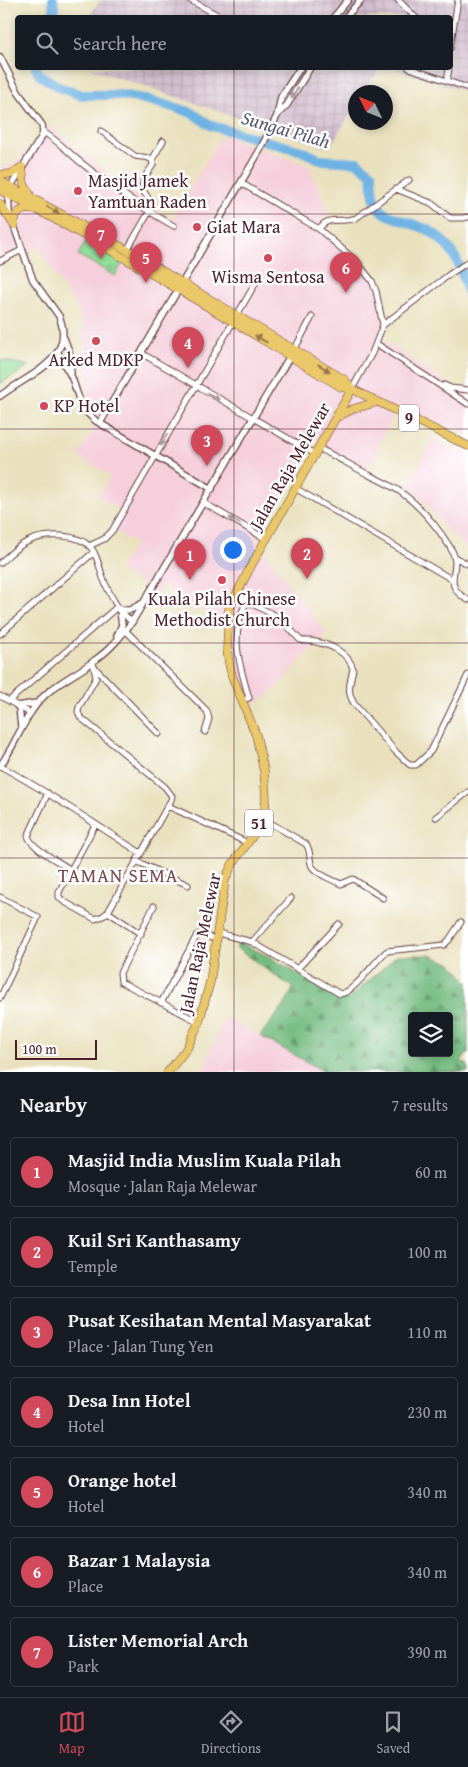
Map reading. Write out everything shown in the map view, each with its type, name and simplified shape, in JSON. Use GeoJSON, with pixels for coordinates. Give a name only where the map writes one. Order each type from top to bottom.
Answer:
{"type":"FeatureCollection","features":[{"type":"Feature","properties":{"kind":"main road"},"geometry":{"type":"LineString","coordinates":[[0,175],[11,174],[22,167],[24,184],[31,197]]}},
{"type":"Feature","properties":{"kind":"main road","name":"9"},"geometry":{"type":"LineString","coordinates":[[0,181],[9,190],[46,214],[180,286],[292,353],[341,387],[352,389],[468,446]]}},
{"type":"Feature","properties":{"kind":"main road","name":"9"},"geometry":{"type":"LineString","coordinates":[[0,190],[9,190],[31,197],[127,250],[180,286]]}},
{"type":"Feature","properties":{"kind":"main road"},"geometry":{"type":"LineString","coordinates":[[0,204],[14,225]]}},
{"type":"Feature","properties":{"kind":"main road"},"geometry":{"type":"LineString","coordinates":[[14,225],[16,215],[23,209],[46,214]]}},
{"type":"Feature","properties":{"kind":"main road","name":"Jalan Raja Melewar"},"geometry":{"type":"LineString","coordinates":[[168,1072],[191,1042],[199,1022],[210,982],[225,880],[232,865],[248,843],[262,818],[266,798],[264,770],[256,735],[232,676],[227,649],[229,609],[266,539],[352,389]]}},
{"type":"Feature","properties":{"kind":"main road"},"geometry":{"type":"LineString","coordinates":[[335,418],[346,412],[377,402]]}},
{"type":"Feature","properties":{"kind":"main road","name":"Jalan Raja Melewar"},"geometry":{"type":"LineString","coordinates":[[162,1072],[174,1064]]}},
{"type":"Feature","properties":{"kind":"street"},"geometry":{"type":"LineString","coordinates":[[190,0],[218,15]]}},
{"type":"Feature","properties":{"kind":"street"},"geometry":{"type":"LineString","coordinates":[[335,15],[348,0]]}},
{"type":"Feature","properties":{"kind":"street"},"geometry":{"type":"LineString","coordinates":[[347,15],[361,0]]}},
{"type":"Feature","properties":{"kind":"street"},"geometry":{"type":"LineString","coordinates":[[398,0],[413,15]]}},
{"type":"Feature","properties":{"kind":"street"},"geometry":{"type":"LineString","coordinates":[[453,22],[458,0]]}},
{"type":"Feature","properties":{"kind":"street"},"geometry":{"type":"LineString","coordinates":[[337,12],[340,15]]}},
{"type":"Feature","properties":{"kind":"street"},"geometry":{"type":"LineString","coordinates":[[0,57],[18,92],[42,126],[42,136],[9,190],[9,212],[33,280],[59,316],[62,334],[58,353],[48,365],[0,396]]}},
{"type":"Feature","properties":{"kind":"street"},"geometry":{"type":"LineString","coordinates":[[100,424],[260,150],[276,116],[281,97],[299,70]]}},
{"type":"Feature","properties":{"kind":"street"},"geometry":{"type":"LineString","coordinates":[[276,116],[287,105],[309,70]]}},
{"type":"Feature","properties":{"kind":"street"},"geometry":{"type":"LineString","coordinates":[[415,70],[468,88]]}},
{"type":"Feature","properties":{"kind":"street"},"geometry":{"type":"LineString","coordinates":[[447,81],[449,70]]}},
{"type":"Feature","properties":{"kind":"street"},"geometry":{"type":"LineString","coordinates":[[101,131],[135,156],[141,158],[148,157],[152,160]]}},
{"type":"Feature","properties":{"kind":"street"},"geometry":{"type":"LineString","coordinates":[[43,132],[51,136],[84,165],[150,212],[174,226]]}},
{"type":"Feature","properties":{"kind":"street"},"geometry":{"type":"LineString","coordinates":[[127,250],[152,208],[152,204],[142,189],[144,178],[153,165],[152,160],[164,141]]}},
{"type":"Feature","properties":{"kind":"street"},"geometry":{"type":"LineString","coordinates":[[318,229],[323,223],[328,221],[347,221],[356,218],[409,180]]}},
{"type":"Feature","properties":{"kind":"street"},"geometry":{"type":"LineString","coordinates":[[241,182],[318,229],[357,262],[372,281],[383,325],[377,344],[352,389]]}},
{"type":"Feature","properties":{"kind":"street"},"geometry":{"type":"LineString","coordinates":[[396,189],[431,203],[450,218],[468,217]]}},
{"type":"Feature","properties":{"kind":"street"},"geometry":{"type":"LineString","coordinates":[[0,260],[22,250]]}},
{"type":"Feature","properties":{"kind":"street"},"geometry":{"type":"LineString","coordinates":[[383,325],[468,262]]}},
{"type":"Feature","properties":{"kind":"street"},"geometry":{"type":"LineString","coordinates":[[89,546],[104,539],[112,531],[255,284]]}},
{"type":"Feature","properties":{"kind":"street"},"geometry":{"type":"LineString","coordinates":[[140,853],[48,793],[0,766],[13,748],[30,713],[38,703],[57,686],[94,665],[132,622],[312,318]]}},
{"type":"Feature","properties":{"kind":"street"},"geometry":{"type":"LineString","coordinates":[[62,334],[69,351],[72,378]]}},
{"type":"Feature","properties":{"kind":"street"},"geometry":{"type":"LineString","coordinates":[[377,344],[468,404]]}},
{"type":"Feature","properties":{"kind":"street"},"geometry":{"type":"LineString","coordinates":[[58,353],[72,378],[82,408],[100,424],[212,489]]}},
{"type":"Feature","properties":{"kind":"street"},"geometry":{"type":"LineString","coordinates":[[141,353],[253,419],[404,494],[422,512],[451,548],[456,558],[453,580],[454,589],[468,600]]}},
{"type":"Feature","properties":{"kind":"street"},"geometry":{"type":"LineString","coordinates":[[434,381],[451,388],[468,390]]}},
{"type":"Feature","properties":{"kind":"street"},"geometry":{"type":"LineString","coordinates":[[295,488],[453,580]]}},
{"type":"Feature","properties":{"kind":"street"},"geometry":{"type":"LineString","coordinates":[[204,503],[266,539]]}},
{"type":"Feature","properties":{"kind":"street"},"geometry":{"type":"LineString","coordinates":[[0,563],[23,544],[35,539],[67,536],[78,539],[89,546],[94,552],[103,578],[119,609],[122,621],[120,631],[106,652]]}},
{"type":"Feature","properties":{"kind":"street"},"geometry":{"type":"LineString","coordinates":[[0,634],[94,552]]}},
{"type":"Feature","properties":{"kind":"street"},"geometry":{"type":"LineString","coordinates":[[456,558],[468,564]]}},
{"type":"Feature","properties":{"kind":"street"},"geometry":{"type":"LineString","coordinates":[[8,701],[119,609],[130,610],[137,607],[149,595]]}},
{"type":"Feature","properties":{"kind":"street"},"geometry":{"type":"LineString","coordinates":[[235,595],[280,618],[300,640],[320,643],[346,656],[353,668],[349,684],[350,697],[410,766],[416,765],[431,750],[468,676]]}},
{"type":"Feature","properties":{"kind":"street"},"geometry":{"type":"LineString","coordinates":[[243,700],[249,698],[240,666],[237,632],[240,614],[247,601]]}},
{"type":"Feature","properties":{"kind":"street"},"geometry":{"type":"LineString","coordinates":[[119,609],[132,622]]}},
{"type":"Feature","properties":{"kind":"street"},"geometry":{"type":"LineString","coordinates":[[125,630],[207,711],[209,719],[205,732]]}},
{"type":"Feature","properties":{"kind":"street"},"geometry":{"type":"LineString","coordinates":[[94,665],[160,734]]}},
{"type":"Feature","properties":{"kind":"street"},"geometry":{"type":"LineString","coordinates":[[94,665],[96,678],[79,707],[79,714],[168,789],[172,796],[108,912],[95,919],[63,901],[59,896],[59,892],[95,825]]}},
{"type":"Feature","properties":{"kind":"street"},"geometry":{"type":"LineString","coordinates":[[0,696],[30,713]]}},
{"type":"Feature","properties":{"kind":"street"},"geometry":{"type":"LineString","coordinates":[[18,707],[38,703]]}},
{"type":"Feature","properties":{"kind":"street"},"geometry":{"type":"LineString","coordinates":[[18,707],[22,729]]}},
{"type":"Feature","properties":{"kind":"street"},"geometry":{"type":"LineString","coordinates":[[436,817],[468,792]]}},
{"type":"Feature","properties":{"kind":"street"},"geometry":{"type":"LineString","coordinates":[[48,793],[28,836],[29,840],[71,870]]}},
{"type":"Feature","properties":{"kind":"street"},"geometry":{"type":"LineString","coordinates":[[168,806],[248,843]]}},
{"type":"Feature","properties":{"kind":"street"},"geometry":{"type":"LineString","coordinates":[[262,818],[306,844],[310,851],[311,864],[314,870],[341,884],[353,879],[383,898]]}},
{"type":"Feature","properties":{"kind":"street"},"geometry":{"type":"LineString","coordinates":[[136,861],[188,884]]}},
{"type":"Feature","properties":{"kind":"street"},"geometry":{"type":"LineString","coordinates":[[0,896],[38,917],[0,998]]}},
{"type":"Feature","properties":{"kind":"street"},"geometry":{"type":"LineString","coordinates":[[252,942],[291,898]]}},
{"type":"Feature","properties":{"kind":"street"},"geometry":{"type":"LineString","coordinates":[[154,906],[120,973],[121,982],[199,1022]]}},
{"type":"Feature","properties":{"kind":"street"},"geometry":{"type":"LineString","coordinates":[[108,912],[141,934]]}},
{"type":"Feature","properties":{"kind":"street"},"geometry":{"type":"LineString","coordinates":[[161,1003],[197,935],[252,942],[343,994],[387,951],[444,945],[461,922]]}},
{"type":"Feature","properties":{"kind":"street"},"geometry":{"type":"LineString","coordinates":[[298,968],[339,924]]}},
{"type":"Feature","properties":{"kind":"shaded area"},"geometry":{"type":"Polygon","coordinates":[[[101,0],[468,0],[468,92],[400,70],[453,70],[453,15],[89,15],[101,0]]]}},
{"type":"Feature","properties":{"kind":"shaded area"},"geometry":{"type":"Polygon","coordinates":[[[95,70],[379,70],[369,85],[348,85],[348,117],[329,148],[95,70]]]}},
{"type":"Feature","properties":{"kind":"shaded area"},"geometry":{"type":"Polygon","coordinates":[[[48,125],[146,204],[172,220],[220,138],[228,137],[309,166],[329,212],[319,223],[356,255],[376,279],[388,326],[383,340],[468,397],[468,435],[398,406],[369,467],[315,441],[257,542],[326,633],[269,695],[250,706],[234,658],[231,632],[188,600],[162,585],[157,593],[119,570],[135,543],[110,528],[121,510],[98,496],[110,476],[78,456],[96,426],[89,404],[82,320],[74,303],[37,247],[0,264],[0,167],[10,167],[21,158],[48,125]]]}},
{"type":"Feature","properties":{"kind":"shaded area"},"geometry":{"type":"Polygon","coordinates":[[[432,438],[468,455],[468,549],[448,531],[422,499],[406,489],[432,438]]]}},
{"type":"Feature","properties":{"kind":"shaded area"},"geometry":{"type":"Polygon","coordinates":[[[225,1017],[325,1072],[202,1072],[225,1017]]]}},
{"type":"Feature","properties":{"kind":"green space"},"geometry":{"type":"Polygon","coordinates":[[[86,241],[123,262],[115,276],[78,255],[86,241]]]}},
{"type":"Feature","properties":{"kind":"green space"},"geometry":{"type":"Polygon","coordinates":[[[0,360],[30,366],[0,384],[0,360]]]}},
{"type":"Feature","properties":{"kind":"green space"},"geometry":{"type":"Polygon","coordinates":[[[239,943],[266,955],[340,999],[349,999],[397,955],[430,955],[452,964],[468,982],[468,1053],[461,1061],[468,1065],[468,1072],[325,1072],[260,1036],[285,1004],[293,988],[236,948],[239,943]]]}},
{"type":"Feature","properties":{"kind":"waterway","name":"Sungai Pilah"},"geometry":{"type":"LineString","coordinates":[[53,0],[55,15]]}},
{"type":"Feature","properties":{"kind":"waterway","name":"Sungai Pilah"},"geometry":{"type":"LineString","coordinates":[[37,70],[40,75],[59,87],[81,95],[120,95],[148,100],[190,112],[212,126],[302,151],[321,160],[357,162],[372,174],[376,204],[384,213],[428,230],[438,237],[451,251],[459,265],[468,292]]}},
{"type":"Feature","properties":{"kind":"place","name":"Masjid Jamek Yamtuan Raden"},"geometry":{"type":"Point","coordinates":[78,191]}},
{"type":"Feature","properties":{"kind":"place","name":"Giat Mara"},"geometry":{"type":"Point","coordinates":[197,227]}},
{"type":"Feature","properties":{"kind":"place","name":"Wisma Sentosa"},"geometry":{"type":"Point","coordinates":[268,258]}},
{"type":"Feature","properties":{"kind":"place","name":"Lister Memorial Arch"},"geometry":{"type":"Point","coordinates":[101,259]}},
{"type":"Feature","properties":{"kind":"place","name":"Orange hotel"},"geometry":{"type":"Point","coordinates":[146,283]}},
{"type":"Feature","properties":{"kind":"place","name":"Bazar 1 Malaysia"},"geometry":{"type":"Point","coordinates":[346,293]}},
{"type":"Feature","properties":{"kind":"place","name":"Arked MDKP"},"geometry":{"type":"Point","coordinates":[96,341]}},
{"type":"Feature","properties":{"kind":"place","name":"Desa Inn Hotel"},"geometry":{"type":"Point","coordinates":[188,368]}},
{"type":"Feature","properties":{"kind":"place","name":"KP Hotel"},"geometry":{"type":"Point","coordinates":[44,406]}},
{"type":"Feature","properties":{"kind":"place","name":"Pusat Kesihatan Mental Masyarakat"},"geometry":{"type":"Point","coordinates":[207,466]}},
{"type":"Feature","properties":{"kind":"place","name":"Kuil Sri Kanthasamy"},"geometry":{"type":"Point","coordinates":[307,579]}},
{"type":"Feature","properties":{"kind":"place","name":"Masjid India Muslim Kuala Pilah"},"geometry":{"type":"Point","coordinates":[190,580]}},
{"type":"Feature","properties":{"kind":"place","name":"Kuala Pilah Chinese Methodist Church"},"geometry":{"type":"Point","coordinates":[222,580]}},
{"type":"Feature","properties":{"kind":"district","name":"TAMAN SEMA"},"geometry":{"type":"Point","coordinates":[118,875]}}]}
